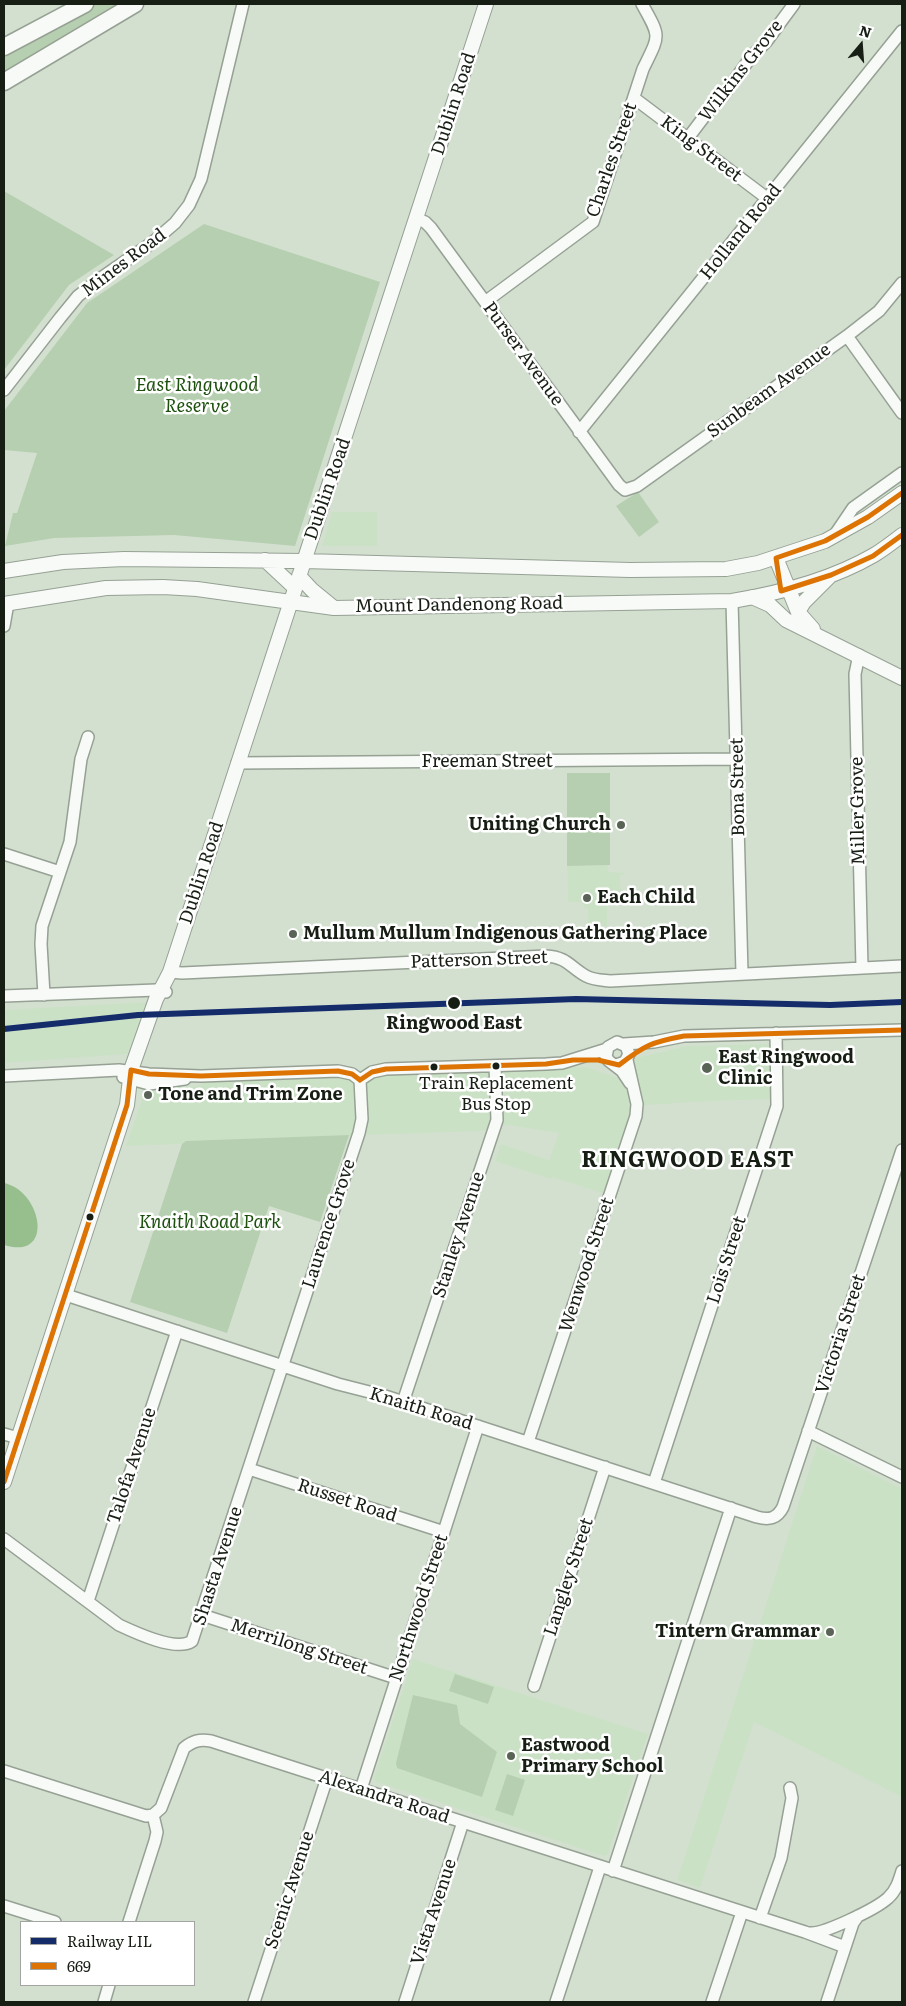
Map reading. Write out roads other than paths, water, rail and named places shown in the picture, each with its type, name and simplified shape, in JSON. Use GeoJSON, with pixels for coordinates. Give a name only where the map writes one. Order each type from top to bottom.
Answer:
{"type":"FeatureCollection","features":[{"type":"Feature","properties":{"kind":"highway"},"geometry":{"type":"LineString","coordinates":[[4,47],[84,4]]}},
{"type":"Feature","properties":{"kind":"highway"},"geometry":{"type":"LineString","coordinates":[[4,82],[136,4]]}},
{"type":"Feature","properties":{"kind":"main road","name":"Dublin Road"},"geometry":{"type":"LineString","coordinates":[[4,1482],[66,1295],[134,1076],[170,973],[486,4]]}},
{"type":"Feature","properties":{"kind":"main road","name":"Mount Dandenong Road"},"geometry":{"type":"LineString","coordinates":[[4,571],[63,562],[103,559],[266,560],[682,570],[726,569],[756,564],[776,558],[832,537],[868,517],[902,493]]}},
{"type":"Feature","properties":{"kind":"main road","name":"Mount Dandenong Road"},"geometry":{"type":"LineString","coordinates":[[6,603],[106,588],[163,586],[334,608],[732,600],[785,590],[831,575],[872,556],[902,535]]}},
{"type":"Feature","properties":{"kind":"main road"},"geometry":{"type":"LineString","coordinates":[[776,558],[785,590],[796,617],[821,636],[902,678]]}},
{"type":"Feature","properties":{"kind":"main road"},"geometry":{"type":"LineString","coordinates":[[266,560],[312,590],[334,608]]}},
{"type":"Feature","properties":{"kind":"main road"},"geometry":{"type":"LineString","coordinates":[[752,597],[770,605],[786,620],[796,617],[804,602],[831,575]]}},
{"type":"Feature","properties":{"kind":"street","name":"Mines Road"},"geometry":{"type":"LineString","coordinates":[[4,390],[78,296],[165,234],[189,205],[200,179],[243,4]]}},
{"type":"Feature","properties":{"kind":"street","name":"Charles Street"},"geometry":{"type":"LineString","coordinates":[[485,302],[593,222],[643,69],[657,35],[642,4]]}},
{"type":"Feature","properties":{"kind":"street","name":"Wilkins Grove"},"geometry":{"type":"LineString","coordinates":[[688,138],[710,109],[723,96],[751,57],[766,42],[794,4]]}},
{"type":"Feature","properties":{"kind":"street","name":"Holland Road"},"geometry":{"type":"LineString","coordinates":[[579,432],[768,200],[902,31]]}},
{"type":"Feature","properties":{"kind":"street","name":"King Street"},"geometry":{"type":"LineString","coordinates":[[634,98],[768,200]]}},
{"type":"Feature","properties":{"kind":"street","name":"Purser Avenue"},"geometry":{"type":"LineString","coordinates":[[417,219],[425,222],[432,228],[619,486],[628,490]]}},
{"type":"Feature","properties":{"kind":"street","name":"Sunbeam Avenue"},"geometry":{"type":"LineString","coordinates":[[628,490],[637,486],[847,336],[879,311],[902,283]]}},
{"type":"Feature","properties":{"kind":"street"},"geometry":{"type":"LineString","coordinates":[[847,336],[902,413]]}},
{"type":"Feature","properties":{"kind":"street"},"geometry":{"type":"LineString","coordinates":[[832,537],[853,508],[902,473]]}},
{"type":"Feature","properties":{"kind":"street","name":"Bona Street"},"geometry":{"type":"LineString","coordinates":[[732,600],[742,974]]}},
{"type":"Feature","properties":{"kind":"street"},"geometry":{"type":"LineString","coordinates":[[4,626],[6,603]]}},
{"type":"Feature","properties":{"kind":"street","name":"Miller Grove"},"geometry":{"type":"LineString","coordinates":[[859,655],[855,674],[862,968]]}},
{"type":"Feature","properties":{"kind":"street"},"geometry":{"type":"LineString","coordinates":[[44,995],[41,944],[42,926],[72,832],[81,759],[88,737]]}},
{"type":"Feature","properties":{"kind":"street","name":"Freeman Street"},"geometry":{"type":"LineString","coordinates":[[237,763],[737,759]]}},
{"type":"Feature","properties":{"kind":"street"},"geometry":{"type":"LineString","coordinates":[[4,854],[60,872]]}},
{"type":"Feature","properties":{"kind":"street","name":"Patterson Street"},"geometry":{"type":"LineString","coordinates":[[170,973],[546,956],[561,958],[587,977],[596,980],[902,966]]}},
{"type":"Feature","properties":{"kind":"street"},"geometry":{"type":"LineString","coordinates":[[4,996],[44,995],[158,1004]]}},
{"type":"Feature","properties":{"kind":"street"},"geometry":{"type":"LineString","coordinates":[[4,1076],[91,1072],[134,1076],[149,1084],[201,1076],[338,1071],[352,1074],[360,1080],[372,1072],[386,1069],[546,1064],[573,1060],[607,1049],[615,1042],[624,1044],[654,1042],[684,1036],[902,1030]]}},
{"type":"Feature","properties":{"kind":"street","name":"Lois Street"},"geometry":{"type":"LineString","coordinates":[[654,1483],[777,1106],[776,1033]]}},
{"type":"Feature","properties":{"kind":"street"},"geometry":{"type":"LineString","coordinates":[[573,1060],[622,1064],[627,1058],[654,1042]]}},
{"type":"Feature","properties":{"kind":"street"},"geometry":{"type":"LineString","coordinates":[[624,1044],[628,1051],[627,1058]]}},
{"type":"Feature","properties":{"kind":"street"},"geometry":{"type":"LineString","coordinates":[[607,1049],[606,1057],[633,1086]]}},
{"type":"Feature","properties":{"kind":"street","name":"Wenwood Street"},"geometry":{"type":"LineString","coordinates":[[528,1442],[636,1116],[637,1104],[627,1058]]}},
{"type":"Feature","properties":{"kind":"street","name":"Stanley Avenue"},"geometry":{"type":"LineString","coordinates":[[403,1402],[497,1120],[495,1066]]}},
{"type":"Feature","properties":{"kind":"street","name":"Laurence Grove"},"geometry":{"type":"LineString","coordinates":[[283,1366],[359,1133],[362,1119],[360,1080]]}},
{"type":"Feature","properties":{"kind":"street","name":"Victoria Street"},"geometry":{"type":"LineString","coordinates":[[777,1516],[783,1507],[902,1150]]}},
{"type":"Feature","properties":{"kind":"street","name":"Knaith Road"},"geometry":{"type":"LineString","coordinates":[[66,1295],[338,1384],[403,1402],[763,1518],[768,1519],[777,1516]]}},
{"type":"Feature","properties":{"kind":"street","name":"Talofa Avenue"},"geometry":{"type":"LineString","coordinates":[[88,1601],[177,1331]]}},
{"type":"Feature","properties":{"kind":"street","name":"Shasta Avenue"},"geometry":{"type":"LineString","coordinates":[[4,1539],[119,1625],[178,1646],[187,1644],[192,1640],[202,1616],[283,1366]]}},
{"type":"Feature","properties":{"kind":"street","name":"Northwood Street"},"geometry":{"type":"LineString","coordinates":[[361,1789],[478,1426]]}},
{"type":"Feature","properties":{"kind":"street"},"geometry":{"type":"LineString","coordinates":[[808,1431],[902,1478]]}},
{"type":"Feature","properties":{"kind":"street"},"geometry":{"type":"LineString","coordinates":[[4,1434],[18,1438]]}},
{"type":"Feature","properties":{"kind":"street","name":"Langley Street"},"geometry":{"type":"LineString","coordinates":[[534,1686],[605,1467]]}},
{"type":"Feature","properties":{"kind":"street","name":"Russet Road"},"geometry":{"type":"LineString","coordinates":[[250,1469],[444,1532]]}},
{"type":"Feature","properties":{"kind":"street"},"geometry":{"type":"LineString","coordinates":[[613,1871],[731,1508]]}},
{"type":"Feature","properties":{"kind":"street","name":"Merrilong Street"},"geometry":{"type":"LineString","coordinates":[[202,1616],[396,1678]]}},
{"type":"Feature","properties":{"kind":"street","name":"Alexandra Road"},"geometry":{"type":"LineString","coordinates":[[153,1815],[161,1808],[184,1748],[192,1742],[201,1739],[805,1932],[845,1947]]}},
{"type":"Feature","properties":{"kind":"street"},"geometry":{"type":"LineString","coordinates":[[4,1770],[146,1816],[153,1815],[157,1832],[155,1841],[129,1921]]}},
{"type":"Feature","properties":{"kind":"street","name":"Scenic Avenue"},"geometry":{"type":"LineString","coordinates":[[254,2002],[327,1778]]}},
{"type":"Feature","properties":{"kind":"street"},"geometry":{"type":"LineString","coordinates":[[760,1918],[780,1858],[792,1798],[790,1788]]}},
{"type":"Feature","properties":{"kind":"street","name":"Vista Avenue"},"geometry":{"type":"LineString","coordinates":[[405,2002],[463,1822]]}},
{"type":"Feature","properties":{"kind":"street"},"geometry":{"type":"LineString","coordinates":[[556,2002],[600,1867]]}},
{"type":"Feature","properties":{"kind":"street","name":"Alexandra Road"},"geometry":{"type":"LineString","coordinates":[[805,1932],[818,1933],[858,1916],[888,1898],[901,1876]]}},
{"type":"Feature","properties":{"kind":"street"},"geometry":{"type":"LineString","coordinates":[[4,1906],[52,1921]]}},
{"type":"Feature","properties":{"kind":"street"},"geometry":{"type":"LineString","coordinates":[[712,2002],[742,1912]]}},
{"type":"Feature","properties":{"kind":"street"},"geometry":{"type":"LineString","coordinates":[[827,2002],[852,1924],[858,1916]]}},
{"type":"Feature","properties":{"kind":"street"},"geometry":{"type":"LineString","coordinates":[[104,2002],[109,1986]]}},
{"type":"Feature","properties":{"kind":"rail line","name":"LIL"},"geometry":{"type":"LineString","coordinates":[[4,1029],[138,1015],[576,999],[830,1005],[902,1002]]}},
{"type":"Feature","properties":{"kind":"place","name":"Uniting Church"},"geometry":{"type":"Point","coordinates":[621,825]}},
{"type":"Feature","properties":{"kind":"place","name":"Each Child"},"geometry":{"type":"Point","coordinates":[587,898]}},
{"type":"Feature","properties":{"kind":"place","name":"Mullum Mullum Indigenous Gathering Place"},"geometry":{"type":"Point","coordinates":[293,934]}},
{"type":"Feature","properties":{"kind":"place","name":"Ringwood East"},"geometry":{"type":"Point","coordinates":[454,1003]}},
{"type":"Feature","properties":{"kind":"place","name":"Train Replacement Bus Stop"},"geometry":{"type":"Point","coordinates":[496,1066]}},
{"type":"Feature","properties":{"kind":"place","name":"East Ringwood Clinic"},"geometry":{"type":"Point","coordinates":[707,1068]}},
{"type":"Feature","properties":{"kind":"place","name":"Tone and Trim Zone"},"geometry":{"type":"Point","coordinates":[148,1095]}},
{"type":"Feature","properties":{"kind":"place","name":"Tintern Grammar"},"geometry":{"type":"Point","coordinates":[830,1632]}},
{"type":"Feature","properties":{"kind":"place","name":"Eastwood Primary School"},"geometry":{"type":"Point","coordinates":[511,1756]}},
{"type":"Feature","properties":{"kind":"district","name":"RINGWOOD EAST"},"geometry":{"type":"Point","coordinates":[688,1161]}},
{"type":"Feature","properties":{"kind":"park label","name":"East Ringwood Reserve"},"geometry":{"type":"Point","coordinates":[197,396]}},
{"type":"Feature","properties":{"kind":"park label","name":"Knaith Road Park"},"geometry":{"type":"Point","coordinates":[210,1223]}}]}
